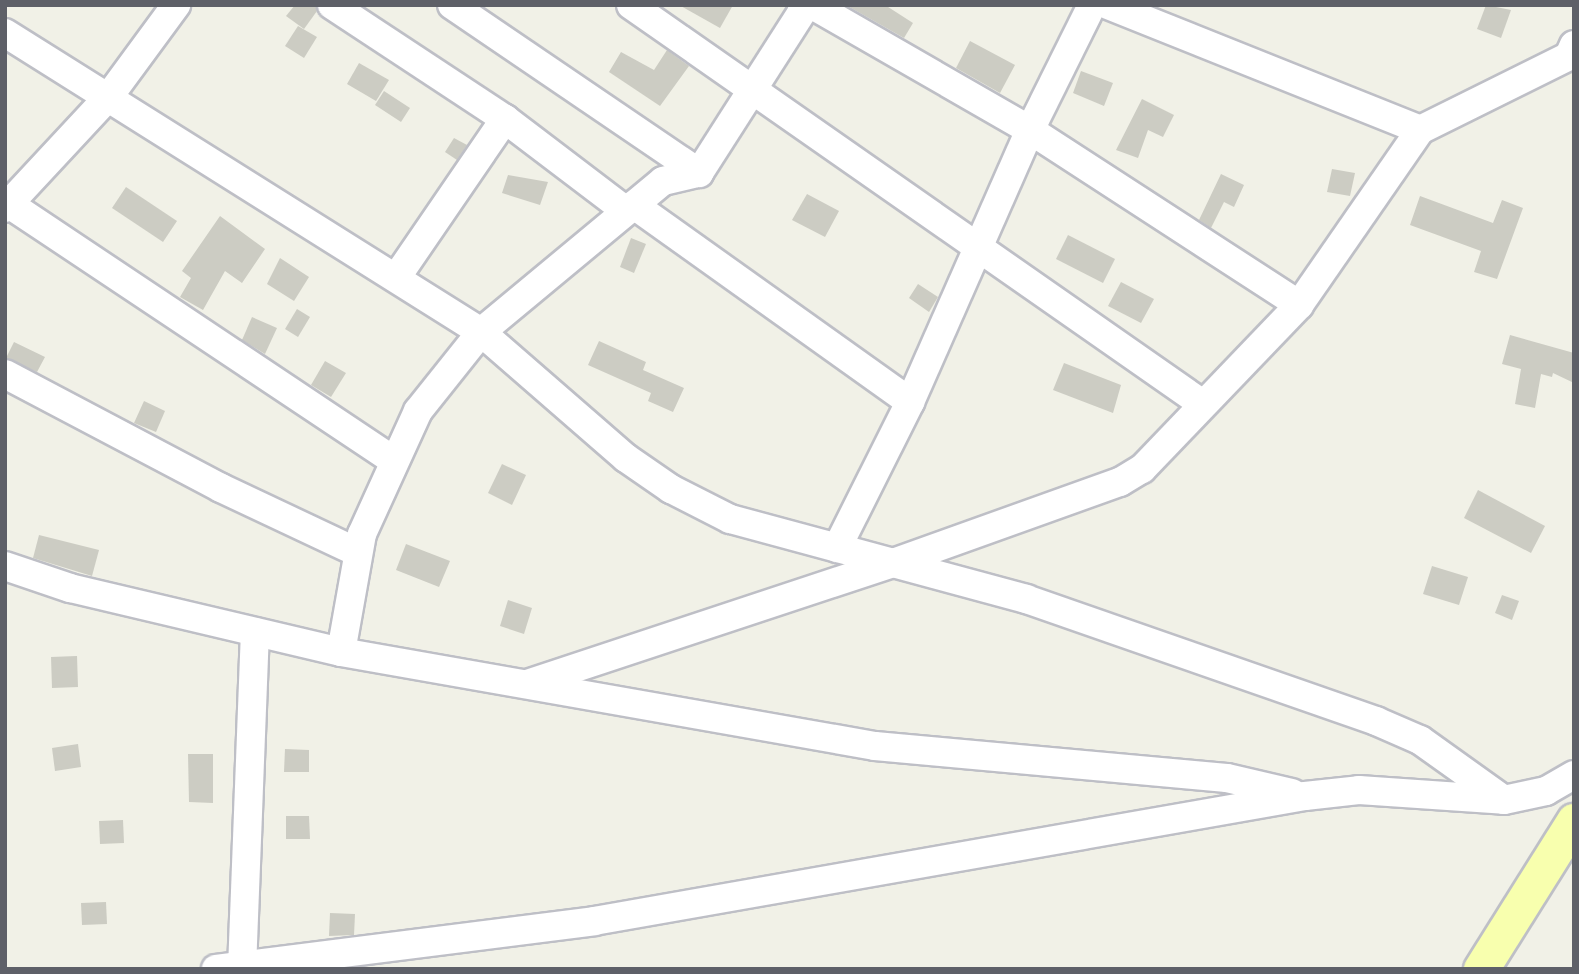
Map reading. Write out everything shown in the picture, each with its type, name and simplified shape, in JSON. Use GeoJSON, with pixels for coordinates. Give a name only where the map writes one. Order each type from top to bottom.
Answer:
{"type":"FeatureCollection","features":[{"type":"Feature","properties":{"kind":"main road"},"geometry":{"type":"LineString","coordinates":[[1481,969],[1574,821]]}},
{"type":"Feature","properties":{"kind":"street"},"geometry":{"type":"LineString","coordinates":[[332,5],[505,118],[911,402]]}},
{"type":"Feature","properties":{"kind":"street"},"geometry":{"type":"LineString","coordinates":[[452,5],[698,173]]}},
{"type":"Feature","properties":{"kind":"street"},"geometry":{"type":"LineString","coordinates":[[631,5],[978,243],[1201,403]]}},
{"type":"Feature","properties":{"kind":"street"},"geometry":{"type":"LineString","coordinates":[[837,548],[911,402],[978,243],[1092,5]]}},
{"type":"Feature","properties":{"kind":"street"},"geometry":{"type":"LineString","coordinates":[[1108,5],[1420,130]]}},
{"type":"Feature","properties":{"kind":"street"},"geometry":{"type":"LineString","coordinates":[[341,652],[357,552],[393,460],[418,411],[481,332],[663,181],[698,173],[755,89],[803,6],[816,7],[1030,130],[1299,305]]}},
{"type":"Feature","properties":{"kind":"street"},"geometry":{"type":"LineString","coordinates":[[166,8],[110,95],[7,206],[393,460]]}},
{"type":"Feature","properties":{"kind":"street"},"geometry":{"type":"LineString","coordinates":[[5,33],[110,95],[481,332],[626,458],[671,489],[730,519],[1026,599],[1376,721],[1420,740],[1504,800]]}},
{"type":"Feature","properties":{"kind":"street"},"geometry":{"type":"LineString","coordinates":[[526,684],[896,562],[1120,482],[1163,449],[1201,403],[1299,305],[1420,130],[1569,57],[1574,45]]}},
{"type":"Feature","properties":{"kind":"street"},"geometry":{"type":"LineString","coordinates":[[396,278],[505,118]]}},
{"type":"Feature","properties":{"kind":"street"},"geometry":{"type":"LineString","coordinates":[[5,374],[221,488],[357,552]]}},
{"type":"Feature","properties":{"kind":"street"},"geometry":{"type":"LineString","coordinates":[[5,566],[70,588],[341,652],[875,746],[1227,778],[1305,796]]}},
{"type":"Feature","properties":{"kind":"street"},"geometry":{"type":"LineString","coordinates":[[255,632],[233,968],[594,922],[1305,796],[1359,790],[1504,800],[1546,790],[1574,775]]}},
{"type":"Feature","properties":{"kind":"building"},"geometry":{"type":"Polygon","coordinates":[[[295,5],[316,5],[317,11],[304,29],[286,16],[295,5]]]}},
{"type":"Feature","properties":{"kind":"building"},"geometry":{"type":"Polygon","coordinates":[[[679,5],[733,5],[720,28],[679,5]]]}},
{"type":"Feature","properties":{"kind":"building"},"geometry":{"type":"Polygon","coordinates":[[[846,5],[885,5],[913,23],[904,38],[846,5]]]}},
{"type":"Feature","properties":{"kind":"building"},"geometry":{"type":"Polygon","coordinates":[[[1486,5],[1511,10],[1501,38],[1477,29],[1486,5]]]}},
{"type":"Feature","properties":{"kind":"building"},"geometry":{"type":"Polygon","coordinates":[[[298,26],[317,37],[304,58],[285,46],[298,26]]]}},
{"type":"Feature","properties":{"kind":"building"},"geometry":{"type":"Polygon","coordinates":[[[970,41],[1015,65],[1000,93],[956,68],[970,41]]]}},
{"type":"Feature","properties":{"kind":"building"},"geometry":{"type":"Polygon","coordinates":[[[667,50],[689,66],[660,106],[609,72],[621,52],[654,70],[667,50]]]}},
{"type":"Feature","properties":{"kind":"building"},"geometry":{"type":"Polygon","coordinates":[[[359,63],[389,80],[376,101],[347,84],[359,63]]]}},
{"type":"Feature","properties":{"kind":"building"},"geometry":{"type":"Polygon","coordinates":[[[1081,71],[1113,83],[1104,106],[1073,93],[1081,71]]]}},
{"type":"Feature","properties":{"kind":"building"},"geometry":{"type":"Polygon","coordinates":[[[384,91],[410,108],[401,122],[375,105],[384,91]]]}},
{"type":"Feature","properties":{"kind":"building"},"geometry":{"type":"Polygon","coordinates":[[[1142,99],[1174,115],[1163,137],[1148,130],[1138,158],[1116,150],[1142,99]]]}},
{"type":"Feature","properties":{"kind":"building"},"geometry":{"type":"Polygon","coordinates":[[[454,138],[467,145],[457,160],[445,152],[454,138]]]}},
{"type":"Feature","properties":{"kind":"building"},"geometry":{"type":"Polygon","coordinates":[[[1332,169],[1355,173],[1350,196],[1327,192],[1332,169]]]}},
{"type":"Feature","properties":{"kind":"building"},"geometry":{"type":"Polygon","coordinates":[[[1221,174],[1244,185],[1234,207],[1224,202],[1211,228],[1199,220],[1221,174]]]}},
{"type":"Feature","properties":{"kind":"building"},"geometry":{"type":"Polygon","coordinates":[[[508,175],[548,182],[540,205],[502,193],[508,175]]]}},
{"type":"Feature","properties":{"kind":"building"},"geometry":{"type":"Polygon","coordinates":[[[126,187],[177,221],[163,242],[112,208],[126,187]]]}},
{"type":"Feature","properties":{"kind":"building"},"geometry":{"type":"Polygon","coordinates":[[[807,194],[839,211],[825,237],[792,220],[807,194]]]}},
{"type":"Feature","properties":{"kind":"building"},"geometry":{"type":"Polygon","coordinates":[[[1420,196],[1493,223],[1502,200],[1523,208],[1497,279],[1474,272],[1481,251],[1410,225],[1420,196]]]}},
{"type":"Feature","properties":{"kind":"building"},"geometry":{"type":"Polygon","coordinates":[[[220,216],[265,249],[242,283],[225,271],[203,310],[180,297],[191,278],[182,271],[220,216]]]}},
{"type":"Feature","properties":{"kind":"building"},"geometry":{"type":"Polygon","coordinates":[[[1068,235],[1115,259],[1103,283],[1056,259],[1068,235]]]}},
{"type":"Feature","properties":{"kind":"building"},"geometry":{"type":"Polygon","coordinates":[[[631,238],[646,244],[634,273],[620,267],[631,238]]]}},
{"type":"Feature","properties":{"kind":"building"},"geometry":{"type":"Polygon","coordinates":[[[280,258],[309,277],[294,301],[267,284],[280,258]]]}},
{"type":"Feature","properties":{"kind":"building"},"geometry":{"type":"Polygon","coordinates":[[[1121,282],[1154,299],[1141,323],[1108,306],[1121,282]]]}},
{"type":"Feature","properties":{"kind":"building"},"geometry":{"type":"Polygon","coordinates":[[[918,284],[938,297],[929,312],[909,298],[918,284]]]}},
{"type":"Feature","properties":{"kind":"building"},"geometry":{"type":"Polygon","coordinates":[[[297,309],[310,317],[298,337],[285,329],[297,309]]]}},
{"type":"Feature","properties":{"kind":"building"},"geometry":{"type":"Polygon","coordinates":[[[252,317],[277,328],[265,354],[242,340],[252,317]]]}},
{"type":"Feature","properties":{"kind":"building"},"geometry":{"type":"Polygon","coordinates":[[[1510,335],[1574,353],[1574,383],[1553,373],[1552,377],[1541,374],[1535,408],[1515,404],[1521,369],[1502,364],[1510,335]]]}},
{"type":"Feature","properties":{"kind":"building"},"geometry":{"type":"Polygon","coordinates":[[[599,341],[646,362],[643,370],[684,388],[673,412],[648,401],[651,393],[588,365],[599,341]]]}},
{"type":"Feature","properties":{"kind":"building"},"geometry":{"type":"Polygon","coordinates":[[[14,342],[45,357],[37,372],[6,358],[14,342]]]}},
{"type":"Feature","properties":{"kind":"building"},"geometry":{"type":"Polygon","coordinates":[[[325,361],[346,373],[331,397],[311,385],[325,361]]]}},
{"type":"Feature","properties":{"kind":"building"},"geometry":{"type":"Polygon","coordinates":[[[1064,363],[1121,385],[1113,413],[1053,390],[1064,363]]]}},
{"type":"Feature","properties":{"kind":"building"},"geometry":{"type":"Polygon","coordinates":[[[144,401],[165,411],[156,432],[134,423],[144,401]]]}},
{"type":"Feature","properties":{"kind":"building"},"geometry":{"type":"Polygon","coordinates":[[[502,464],[526,475],[512,505],[488,493],[502,464]]]}},
{"type":"Feature","properties":{"kind":"building"},"geometry":{"type":"Polygon","coordinates":[[[1478,490],[1545,526],[1531,553],[1464,518],[1478,490]]]}},
{"type":"Feature","properties":{"kind":"building"},"geometry":{"type":"Polygon","coordinates":[[[39,535],[99,550],[92,576],[33,558],[39,535]]]}},
{"type":"Feature","properties":{"kind":"building"},"geometry":{"type":"Polygon","coordinates":[[[406,544],[450,561],[439,587],[396,570],[406,544]]]}},
{"type":"Feature","properties":{"kind":"building"},"geometry":{"type":"Polygon","coordinates":[[[1432,566],[1468,577],[1459,605],[1423,594],[1432,566]]]}},
{"type":"Feature","properties":{"kind":"building"},"geometry":{"type":"Polygon","coordinates":[[[1502,595],[1519,601],[1512,620],[1495,613],[1502,595]]]}},
{"type":"Feature","properties":{"kind":"building"},"geometry":{"type":"Polygon","coordinates":[[[508,600],[532,608],[524,634],[500,626],[508,600]]]}},
{"type":"Feature","properties":{"kind":"building"},"geometry":{"type":"Polygon","coordinates":[[[77,656],[78,687],[52,688],[51,657],[77,656]]]}},
{"type":"Feature","properties":{"kind":"building"},"geometry":{"type":"Polygon","coordinates":[[[78,744],[81,767],[55,771],[52,748],[78,744]]]}},
{"type":"Feature","properties":{"kind":"building"},"geometry":{"type":"Polygon","coordinates":[[[285,749],[309,750],[309,772],[284,772],[285,749]]]}},
{"type":"Feature","properties":{"kind":"building"},"geometry":{"type":"Polygon","coordinates":[[[188,754],[213,754],[213,803],[189,802],[188,754]]]}},
{"type":"Feature","properties":{"kind":"building"},"geometry":{"type":"Polygon","coordinates":[[[286,816],[309,816],[310,839],[286,839],[286,816]]]}},
{"type":"Feature","properties":{"kind":"building"},"geometry":{"type":"Polygon","coordinates":[[[123,820],[124,843],[100,844],[99,821],[123,820]]]}},
{"type":"Feature","properties":{"kind":"building"},"geometry":{"type":"Polygon","coordinates":[[[106,902],[107,924],[82,925],[81,903],[106,902]]]}},
{"type":"Feature","properties":{"kind":"building"},"geometry":{"type":"Polygon","coordinates":[[[330,913],[355,914],[354,935],[329,936],[330,913]]]}}]}
